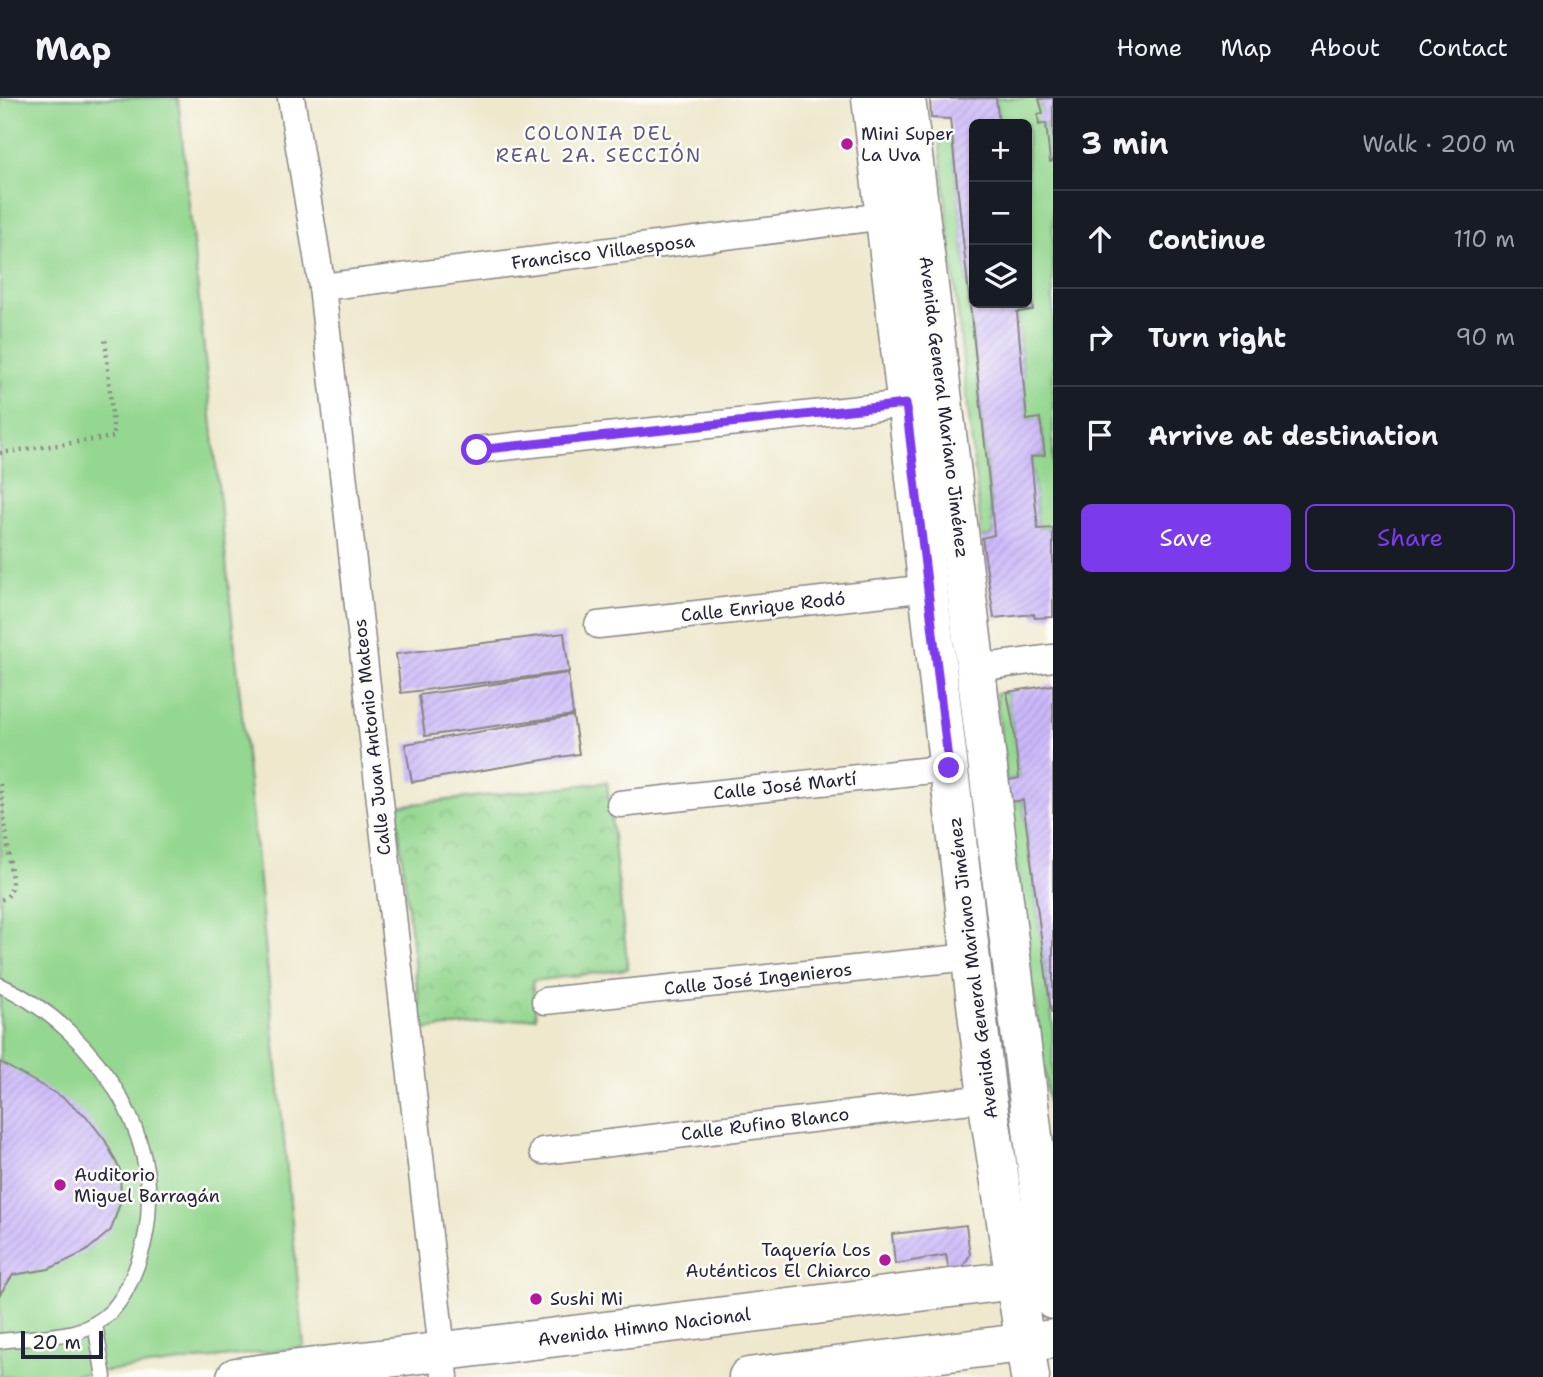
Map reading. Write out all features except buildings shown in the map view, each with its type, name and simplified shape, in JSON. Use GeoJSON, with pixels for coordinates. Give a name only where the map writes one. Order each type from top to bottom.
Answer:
{"type":"FeatureCollection","features":[{"type":"Feature","properties":{"kind":"main road","name":"Avenida General Mariano Jiménez"},"geometry":{"type":"LineString","coordinates":[[871,98],[987,1098],[1043,1283]]}},
{"type":"Feature","properties":{"kind":"main road","name":"Avenida General Mariano Jiménez"},"geometry":{"type":"LineString","coordinates":[[906,98],[976,668],[1043,1283],[1037,1353]]}},
{"type":"Feature","properties":{"kind":"main road","name":"Avenida Himno Nacional"},"geometry":{"type":"LineString","coordinates":[[236,1377],[444,1364],[1043,1283]]}},
{"type":"Feature","properties":{"kind":"main road"},"geometry":{"type":"LineString","coordinates":[[748,1377],[1037,1353]]}},
{"type":"Feature","properties":{"kind":"street","name":"Calle Juan Antonio Mateos"},"geometry":{"type":"LineString","coordinates":[[292,98],[322,288],[444,1364]]}},
{"type":"Feature","properties":{"kind":"street","name":"Francisco Villaesposa"},"geometry":{"type":"LineString","coordinates":[[322,288],[884,216]]}},
{"type":"Feature","properties":{"kind":"street"},"geometry":{"type":"LineString","coordinates":[[477,450],[906,404]]}},
{"type":"Feature","properties":{"kind":"street","name":"Calle Enrique Rodó"},"geometry":{"type":"LineString","coordinates":[[598,625],[929,588]]}},
{"type":"Feature","properties":{"kind":"street"},"geometry":{"type":"LineString","coordinates":[[976,668],[1053,658]]}},
{"type":"Feature","properties":{"kind":"street","name":"Calle José Martí"},"geometry":{"type":"LineString","coordinates":[[620,804],[949,768]]}},
{"type":"Feature","properties":{"kind":"street","name":"Calle José Ingenieros"},"geometry":{"type":"LineString","coordinates":[[545,1001],[970,957]]}},
{"type":"Feature","properties":{"kind":"street","name":"Calle Rufino Blanco"},"geometry":{"type":"LineString","coordinates":[[543,1151],[987,1098]]}},
{"type":"Feature","properties":{"kind":"lane"},"geometry":{"type":"LineString","coordinates":[[0,985],[25,996],[67,1028],[103,1069],[132,1119],[146,1168],[149,1203],[144,1246],[129,1287],[108,1314],[78,1331],[0,1341]]}},
{"type":"Feature","properties":{"kind":"lane"},"geometry":{"type":"LineString","coordinates":[[94,1324],[104,1377]]}},
{"type":"Feature","properties":{"kind":"path"},"geometry":{"type":"LineString","coordinates":[[0,453],[114,438],[105,337]]}},
{"type":"Feature","properties":{"kind":"path"},"geometry":{"type":"LineString","coordinates":[[0,784],[12,890],[0,900]]}},
{"type":"Feature","properties":{"kind":"green space"},"geometry":{"type":"Polygon","coordinates":[[[0,98],[178,98],[256,850],[304,1347],[59,1377],[0,1377],[0,98]]]}},
{"type":"Feature","properties":{"kind":"green space"},"geometry":{"type":"Polygon","coordinates":[[[996,98],[1043,98],[1039,99],[1043,113],[1040,125],[1046,123],[1051,162],[1053,161],[1053,528],[1038,529],[1031,457],[1045,455],[1040,419],[1027,420],[1017,312],[1033,309],[1032,119],[998,119],[996,98]]]}},
{"type":"Feature","properties":{"kind":"green space"},"geometry":{"type":"Polygon","coordinates":[[[952,137],[994,535],[982,538],[939,139],[952,137]]]}},
{"type":"Feature","properties":{"kind":"green space"},"geometry":{"type":"Polygon","coordinates":[[[1007,692],[1019,778],[1006,780],[996,694],[1007,692]]]}},
{"type":"Feature","properties":{"kind":"green space"},"geometry":{"type":"Polygon","coordinates":[[[607,782],[628,969],[532,981],[536,1017],[422,1030],[396,806],[607,782]]]}},
{"type":"Feature","properties":{"kind":"green space"},"geometry":{"type":"Polygon","coordinates":[[[1023,800],[1053,1025],[1052,1129],[1008,802],[1023,800]]]}},
{"type":"Feature","properties":{"kind":"place","name":"Mini Super La Uva"},"geometry":{"type":"Point","coordinates":[847,144]}},
{"type":"Feature","properties":{"kind":"place","name":"Auditorio Miguel Barragán"},"geometry":{"type":"Point","coordinates":[60,1185]}},
{"type":"Feature","properties":{"kind":"place","name":"Taquería Los Auténticos El Chiarco"},"geometry":{"type":"Point","coordinates":[885,1260]}},
{"type":"Feature","properties":{"kind":"place","name":"Sushi Mi"},"geometry":{"type":"Point","coordinates":[536,1299]}},
{"type":"Feature","properties":{"kind":"district","name":"COLONIA DEL REAL 2A. SECCIÓN"},"geometry":{"type":"Point","coordinates":[599,144]}},
{"type":"Feature","properties":{"kind":"route"},"geometry":{"type":"LineString","coordinates":[[477,450],[906,404],[949,768]]}}]}
